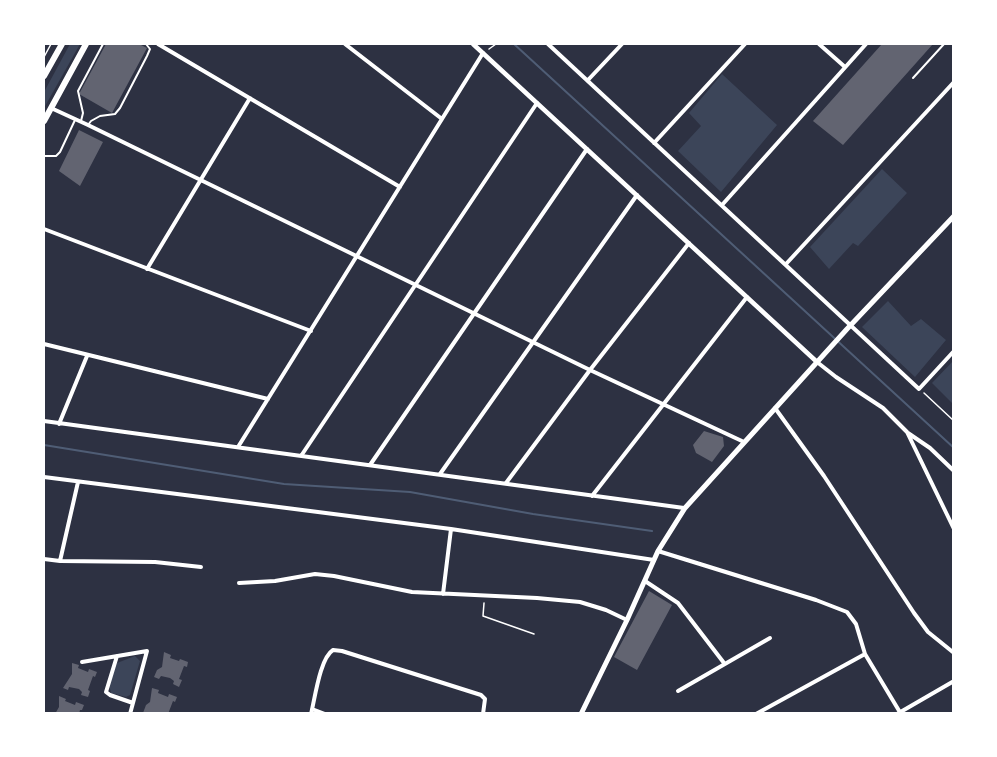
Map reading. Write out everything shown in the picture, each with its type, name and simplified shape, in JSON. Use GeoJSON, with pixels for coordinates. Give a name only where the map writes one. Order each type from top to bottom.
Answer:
{"type":"FeatureCollection","features":[{"type":"Feature","properties":{"kind":"main road"},"geometry":{"type":"LineString","coordinates":[[44,76],[62,44]]}},
{"type":"Feature","properties":{"kind":"main road"},"geometry":{"type":"LineString","coordinates":[[44,121],[86,44]]}},
{"type":"Feature","properties":{"kind":"main road"},"geometry":{"type":"LineString","coordinates":[[581,714],[627,621],[658,551],[685,508],[849,326],[954,216]]}},
{"type":"Feature","properties":{"kind":"street"},"geometry":{"type":"LineString","coordinates":[[158,44],[400,188]]}},
{"type":"Feature","properties":{"kind":"street"},"geometry":{"type":"LineString","coordinates":[[345,44],[442,119]]}},
{"type":"Feature","properties":{"kind":"street"},"geometry":{"type":"LineString","coordinates":[[473,44],[818,362],[836,377],[883,408],[907,432],[930,448],[954,471]]}},
{"type":"Feature","properties":{"kind":"street"},"geometry":{"type":"LineString","coordinates":[[548,44],[919,389],[954,351]]}},
{"type":"Feature","properties":{"kind":"street"},"geometry":{"type":"LineString","coordinates":[[588,81],[622,44]]}},
{"type":"Feature","properties":{"kind":"street"},"geometry":{"type":"LineString","coordinates":[[654,143],[745,44]]}},
{"type":"Feature","properties":{"kind":"street"},"geometry":{"type":"LineString","coordinates":[[819,44],[845,68]]}},
{"type":"Feature","properties":{"kind":"street"},"geometry":{"type":"LineString","coordinates":[[722,205],[867,44]]}},
{"type":"Feature","properties":{"kind":"street"},"geometry":{"type":"LineString","coordinates":[[238,448],[483,53]]}},
{"type":"Feature","properties":{"kind":"street"},"geometry":{"type":"LineString","coordinates":[[786,264],[954,82]]}},
{"type":"Feature","properties":{"kind":"street"},"geometry":{"type":"LineString","coordinates":[[147,269],[250,98]]}},
{"type":"Feature","properties":{"kind":"street"},"geometry":{"type":"LineString","coordinates":[[301,456],[537,103]]}},
{"type":"Feature","properties":{"kind":"street"},"geometry":{"type":"LineString","coordinates":[[50,108],[81,121],[590,370],[744,442]]}},
{"type":"Feature","properties":{"kind":"street"},"geometry":{"type":"LineString","coordinates":[[370,465],[587,149]]}},
{"type":"Feature","properties":{"kind":"street"},"geometry":{"type":"LineString","coordinates":[[440,474],[637,195]]}},
{"type":"Feature","properties":{"kind":"street"},"geometry":{"type":"LineString","coordinates":[[44,229],[311,331]]}},
{"type":"Feature","properties":{"kind":"street"},"geometry":{"type":"LineString","coordinates":[[506,484],[590,370],[689,243]]}},
{"type":"Feature","properties":{"kind":"street"},"geometry":{"type":"LineString","coordinates":[[592,496],[747,297]]}},
{"type":"Feature","properties":{"kind":"street"},"geometry":{"type":"LineString","coordinates":[[44,344],[268,399]]}},
{"type":"Feature","properties":{"kind":"street"},"geometry":{"type":"LineString","coordinates":[[59,424],[87,356]]}},
{"type":"Feature","properties":{"kind":"street"},"geometry":{"type":"LineString","coordinates":[[775,408],[824,476],[914,613],[928,632],[954,653]]}},
{"type":"Feature","properties":{"kind":"street"},"geometry":{"type":"LineString","coordinates":[[44,421],[685,508]]}},
{"type":"Feature","properties":{"kind":"street"},"geometry":{"type":"LineString","coordinates":[[907,432],[954,529]]}},
{"type":"Feature","properties":{"kind":"street"},"geometry":{"type":"LineString","coordinates":[[44,477],[451,529],[654,560]]}},
{"type":"Feature","properties":{"kind":"street"},"geometry":{"type":"LineString","coordinates":[[60,561],[78,482]]}},
{"type":"Feature","properties":{"kind":"street"},"geometry":{"type":"LineString","coordinates":[[443,594],[451,529]]}},
{"type":"Feature","properties":{"kind":"street"},"geometry":{"type":"LineString","coordinates":[[658,551],[816,600],[847,612],[856,624],[865,654],[900,713],[953,684]]}},
{"type":"Feature","properties":{"kind":"street"},"geometry":{"type":"LineString","coordinates":[[44,560],[155,562],[201,567]]}},
{"type":"Feature","properties":{"kind":"street"},"geometry":{"type":"LineString","coordinates":[[239,583],[275,581],[315,574],[412,592],[580,602],[606,610],[627,621]]}},
{"type":"Feature","properties":{"kind":"street"},"geometry":{"type":"LineString","coordinates":[[645,581],[678,603],[724,663]]}},
{"type":"Feature","properties":{"kind":"street"},"geometry":{"type":"LineString","coordinates":[[678,691],[770,638]]}},
{"type":"Feature","properties":{"kind":"street"},"geometry":{"type":"LineString","coordinates":[[82,662],[145,650],[147,652],[130,714]]}},
{"type":"Feature","properties":{"kind":"street"},"geometry":{"type":"LineString","coordinates":[[326,714],[312,711],[324,662],[328,653],[333,650],[353,654],[481,695],[485,699],[483,714]]}},
{"type":"Feature","properties":{"kind":"street"},"geometry":{"type":"LineString","coordinates":[[756,714],[865,654]]}},
{"type":"Feature","properties":{"kind":"street"},"geometry":{"type":"LineString","coordinates":[[117,656],[106,692],[133,703]]}},
{"type":"Feature","properties":{"kind":"lane"},"geometry":{"type":"LineString","coordinates":[[81,121],[83,113],[78,92],[103,44]]}},
{"type":"Feature","properties":{"kind":"lane"},"geometry":{"type":"LineString","coordinates":[[88,125],[95,117],[115,114],[120,108],[150,49],[146,44]]}},
{"type":"Feature","properties":{"kind":"lane"},"geometry":{"type":"LineString","coordinates":[[913,78],[944,44]]}},
{"type":"Feature","properties":{"kind":"lane"},"geometry":{"type":"LineString","coordinates":[[44,156],[56,156],[60,152],[75,119]]}},
{"type":"Feature","properties":{"kind":"path"},"geometry":{"type":"LineString","coordinates":[[44,57],[51,44]]}},
{"type":"Feature","properties":{"kind":"path"},"geometry":{"type":"LineString","coordinates":[[492,47],[496,44]]}},
{"type":"Feature","properties":{"kind":"path"},"geometry":{"type":"LineString","coordinates":[[919,389],[954,421]]}},
{"type":"Feature","properties":{"kind":"path"},"geometry":{"type":"LineString","coordinates":[[485,596],[483,616],[534,634]]}},
{"type":"Feature","properties":{"kind":"shaded area"},"geometry":{"type":"Polygon","coordinates":[[[70,44],[80,44],[44,108],[44,92],[70,44]]]}},
{"type":"Feature","properties":{"kind":"shaded area"},"geometry":{"type":"Polygon","coordinates":[[[722,74],[777,125],[721,192],[678,151],[701,126],[689,113],[722,74]]]}},
{"type":"Feature","properties":{"kind":"shaded area"},"geometry":{"type":"Polygon","coordinates":[[[882,169],[907,193],[858,246],[853,243],[829,269],[810,247],[882,169]]]}},
{"type":"Feature","properties":{"kind":"shaded area"},"geometry":{"type":"Polygon","coordinates":[[[888,301],[911,326],[921,319],[946,340],[915,377],[862,327],[888,301]]]}},
{"type":"Feature","properties":{"kind":"shaded area"},"geometry":{"type":"Polygon","coordinates":[[[953,361],[953,404],[932,383],[953,361]]]}},
{"type":"Feature","properties":{"kind":"shaded area"},"geometry":{"type":"Polygon","coordinates":[[[135,656],[140,661],[130,695],[126,697],[111,693],[109,685],[117,663],[135,656]]]}},
{"type":"Feature","properties":{"kind":"building"},"geometry":{"type":"Polygon","coordinates":[[[106,44],[139,44],[147,48],[112,113],[79,94],[106,44]]]}},
{"type":"Feature","properties":{"kind":"building"},"geometry":{"type":"Polygon","coordinates":[[[882,44],[933,44],[843,145],[813,121],[882,44]]]}},
{"type":"Feature","properties":{"kind":"building"},"geometry":{"type":"Polygon","coordinates":[[[79,130],[103,142],[80,186],[59,171],[79,130]]]}},
{"type":"Feature","properties":{"kind":"building"},"geometry":{"type":"Polygon","coordinates":[[[704,431],[723,437],[724,446],[712,462],[696,453],[693,445],[704,431]]]}},
{"type":"Feature","properties":{"kind":"building"},"geometry":{"type":"Polygon","coordinates":[[[649,591],[672,605],[637,670],[614,657],[649,591]]]}},
{"type":"Feature","properties":{"kind":"building"},"geometry":{"type":"Polygon","coordinates":[[[164,652],[171,655],[170,658],[188,662],[179,679],[182,680],[179,687],[173,684],[174,681],[170,678],[154,677],[157,670],[162,667],[164,652]]]}},
{"type":"Feature","properties":{"kind":"building"},"geometry":{"type":"Polygon","coordinates":[[[72,663],[88,672],[89,669],[97,672],[95,677],[93,676],[88,697],[81,695],[82,692],[79,689],[63,688],[72,674],[72,663]]]}},
{"type":"Feature","properties":{"kind":"building"},"geometry":{"type":"Polygon","coordinates":[[[152,688],[168,697],[169,694],[177,697],[168,714],[143,713],[150,702],[152,688]]]}},
{"type":"Feature","properties":{"kind":"building"},"geometry":{"type":"Polygon","coordinates":[[[59,696],[75,705],[76,702],[84,705],[82,710],[79,714],[55,714],[59,707],[59,696]]]}},
{"type":"Feature","properties":{"kind":"waterway"},"geometry":{"type":"LineString","coordinates":[[514,44],[954,448]]}},
{"type":"Feature","properties":{"kind":"waterway"},"geometry":{"type":"LineString","coordinates":[[44,445],[284,484],[410,492],[533,514],[652,531]]}}]}
